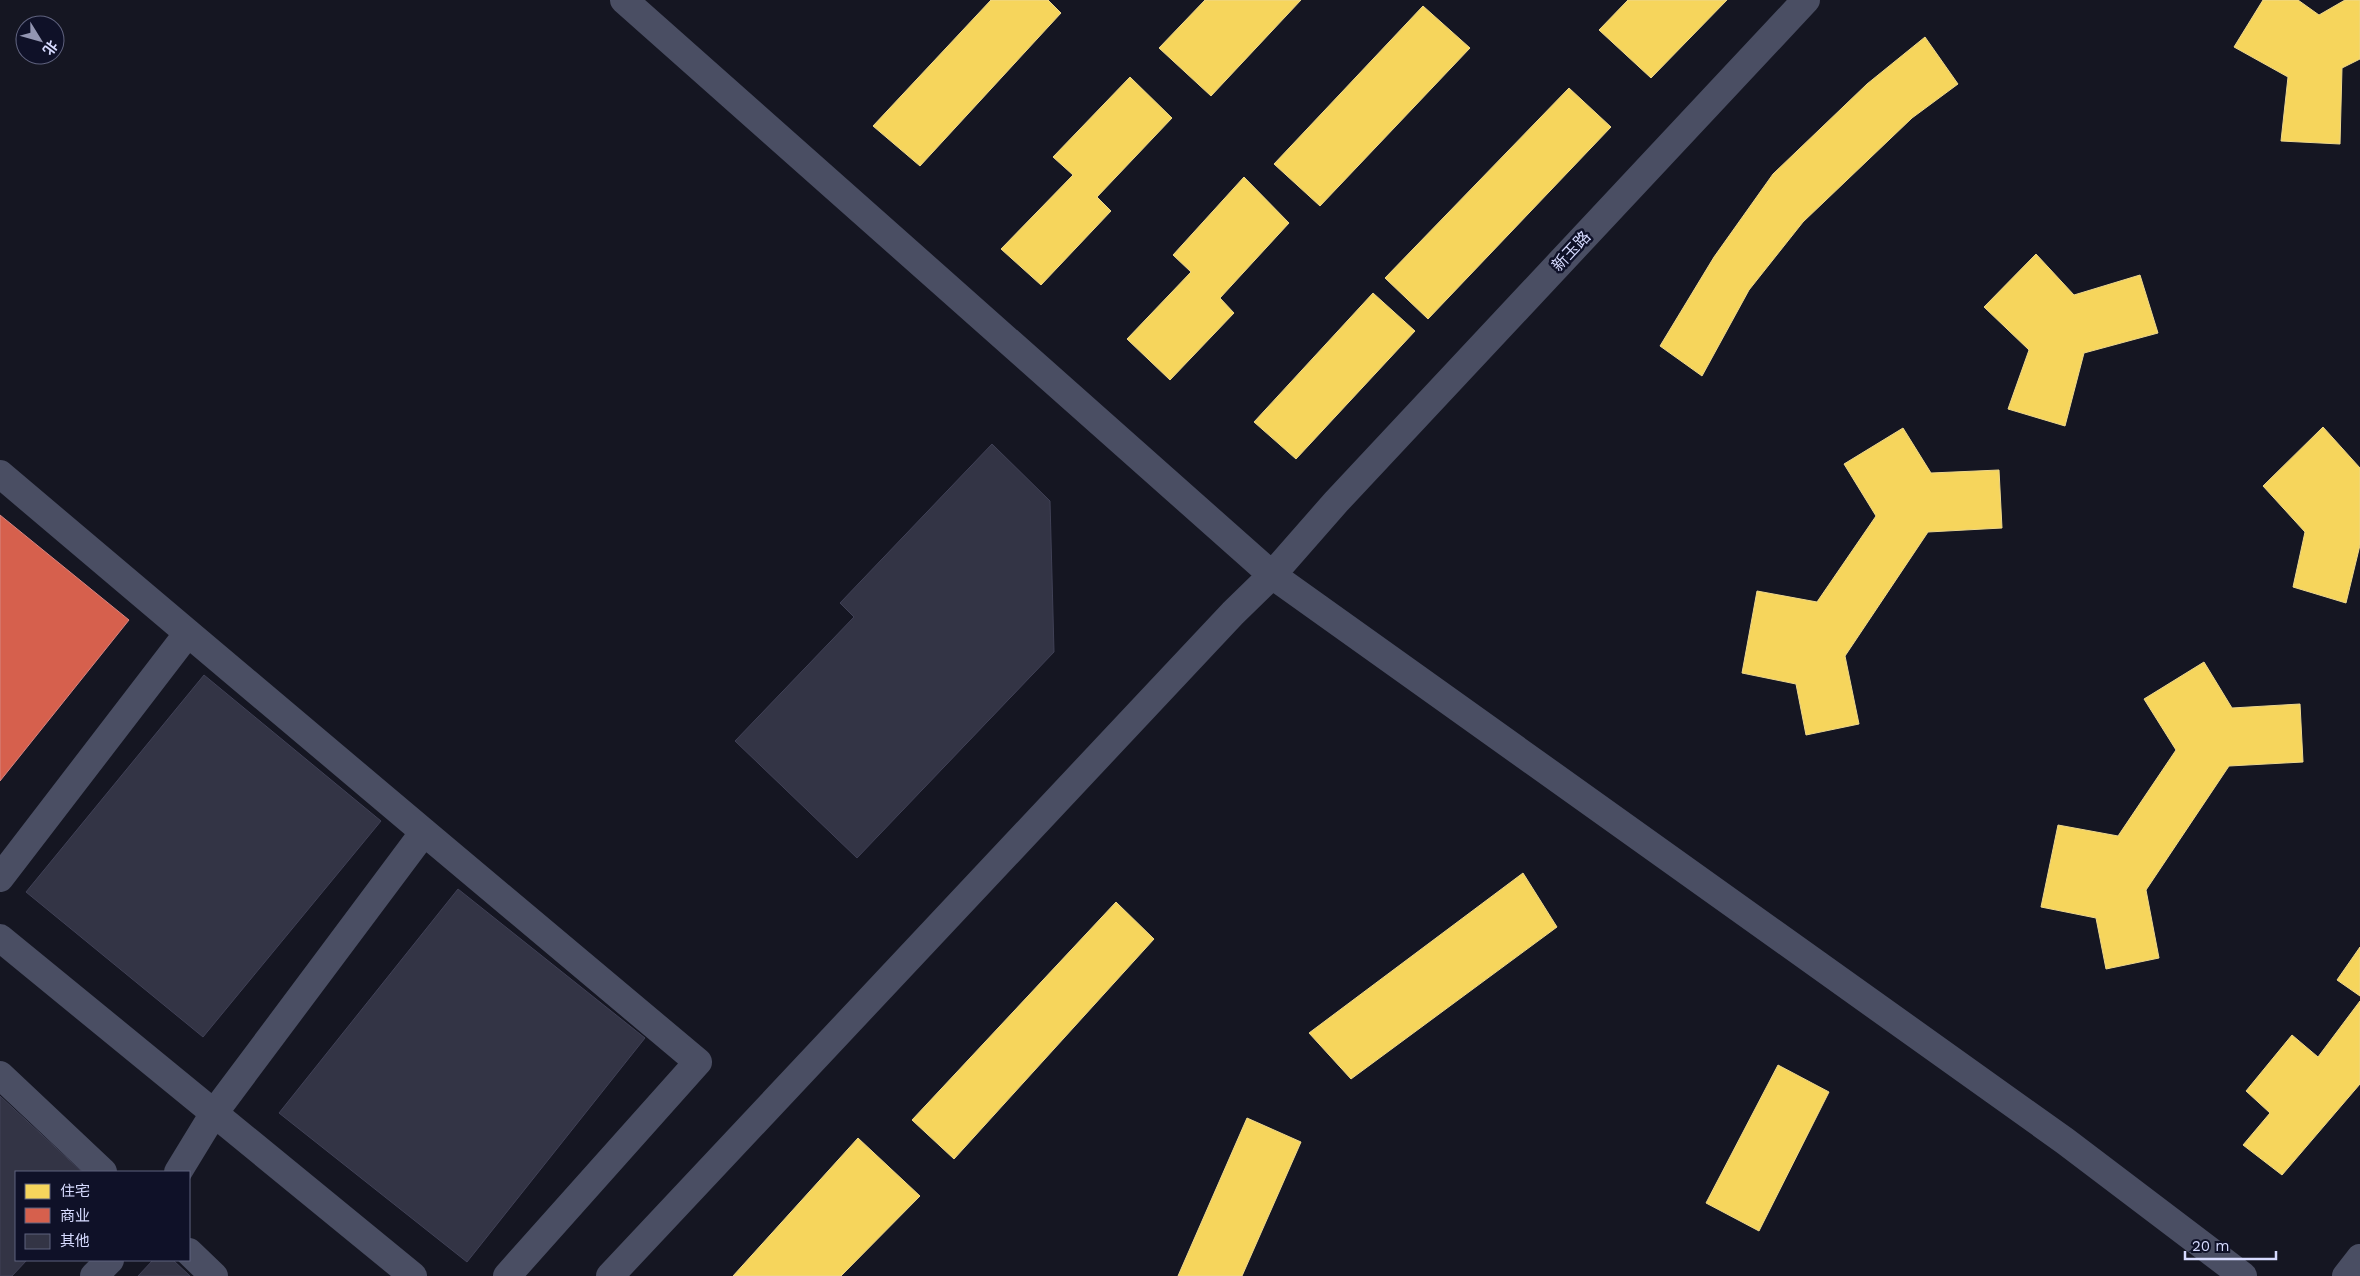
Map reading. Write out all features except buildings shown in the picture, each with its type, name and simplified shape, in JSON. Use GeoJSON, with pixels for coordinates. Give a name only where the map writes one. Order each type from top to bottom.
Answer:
{"type":"FeatureCollection","features":[{"type":"Feature","properties":{"kind":"street"},"geometry":{"type":"LineString","coordinates":[[624,0],[1272,575],[2065,1141],[2243,1276]]}},
{"type":"Feature","properties":{"kind":"street","name":"新玉路"},"geometry":{"type":"LineString","coordinates":[[610,1276],[1206,642],[1272,575],[1336,502],[1806,0]]}},
{"type":"Feature","properties":{"kind":"street"},"geometry":{"type":"LineString","coordinates":[[0,474],[698,1062],[507,1276]]}},
{"type":"Feature","properties":{"kind":"street"},"geometry":{"type":"LineString","coordinates":[[0,878],[188,633]]}},
{"type":"Feature","properties":{"kind":"street"},"geometry":{"type":"LineString","coordinates":[[179,1171],[214,1113],[424,832]]}},
{"type":"Feature","properties":{"kind":"street"},"geometry":{"type":"LineString","coordinates":[[0,938],[413,1276]]}},
{"type":"Feature","properties":{"kind":"street"},"geometry":{"type":"LineString","coordinates":[[0,1075],[102,1171]]}},
{"type":"Feature","properties":{"kind":"street"},"geometry":{"type":"LineString","coordinates":[[190,1253],[214,1276]]}},
{"type":"Feature","properties":{"kind":"street"},"geometry":{"type":"LineString","coordinates":[[2346,1276],[2360,1258]]}},
{"type":"Feature","properties":{"kind":"street"},"geometry":{"type":"LineString","coordinates":[[94,1276],[109,1261]]}}]}
